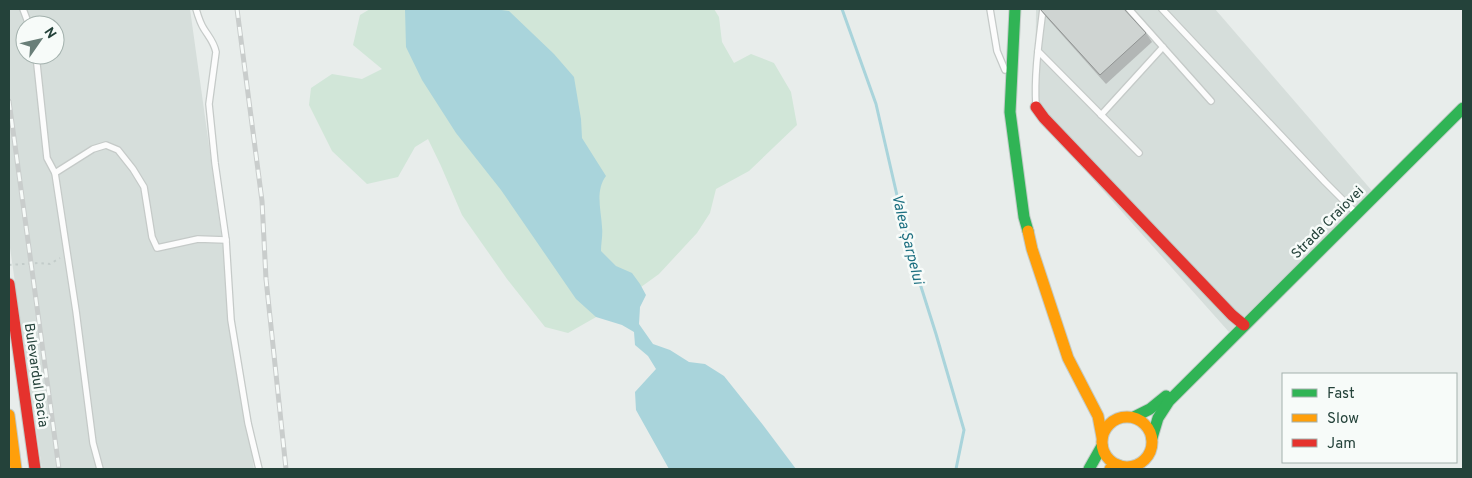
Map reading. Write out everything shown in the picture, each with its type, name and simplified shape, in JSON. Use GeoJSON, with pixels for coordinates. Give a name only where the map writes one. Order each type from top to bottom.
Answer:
{"type":"FeatureCollection","features":[{"type":"Feature","properties":{"kind":"main road"},"geometry":{"type":"LineString","coordinates":[[1013,10],[1010,112],[1024,217],[1032,249],[1068,358],[1098,416],[1105,454],[1111,461],[1122,468],[1138,465],[1145,460],[1150,452]]}},
{"type":"Feature","properties":{"kind":"main road"},"geometry":{"type":"LineString","coordinates":[[1036,107],[1044,118],[1123,202],[1244,326]]}},
{"type":"Feature","properties":{"kind":"main road","name":"Strada Craiovei"},"geometry":{"type":"LineString","coordinates":[[1212,357],[1463,108]]}},
{"type":"Feature","properties":{"kind":"main road","name":"Bulevardul Dacia"},"geometry":{"type":"LineString","coordinates":[[9,284],[35,469]]}},
{"type":"Feature","properties":{"kind":"main road"},"geometry":{"type":"LineString","coordinates":[[1060,332],[1079,358],[1101,397]]}},
{"type":"Feature","properties":{"kind":"main road"},"geometry":{"type":"LineString","coordinates":[[1089,469],[1102,442],[1105,429],[1110,422],[1117,418],[1130,417],[1157,404],[1212,357]]}},
{"type":"Feature","properties":{"kind":"main road"},"geometry":{"type":"LineString","coordinates":[[1154,467],[1150,452],[1153,429],[1162,411],[1169,401],[1212,357]]}},
{"type":"Feature","properties":{"kind":"main road"},"geometry":{"type":"LineString","coordinates":[[1111,408],[1115,412],[1143,422],[1149,429],[1152,438]]}},
{"type":"Feature","properties":{"kind":"main road"},"geometry":{"type":"LineString","coordinates":[[9,415],[16,469]]}},
{"type":"Feature","properties":{"kind":"lane"},"geometry":{"type":"LineString","coordinates":[[196,9],[202,28],[215,44],[216,52],[209,104],[226,240],[231,320],[248,424],[259,469]]}},
{"type":"Feature","properties":{"kind":"lane"},"geometry":{"type":"LineString","coordinates":[[990,9],[998,51],[1011,88]]}},
{"type":"Feature","properties":{"kind":"lane"},"geometry":{"type":"LineString","coordinates":[[1036,107],[1038,51],[1043,9]]}},
{"type":"Feature","properties":{"kind":"lane"},"geometry":{"type":"LineString","coordinates":[[1129,9],[1211,101]]}},
{"type":"Feature","properties":{"kind":"lane"},"geometry":{"type":"LineString","coordinates":[[1162,9],[1356,213]]}},
{"type":"Feature","properties":{"kind":"lane"},"geometry":{"type":"LineString","coordinates":[[1102,115],[1163,47]]}},
{"type":"Feature","properties":{"kind":"lane"},"geometry":{"type":"LineString","coordinates":[[1038,51],[1139,153]]}},
{"type":"Feature","properties":{"kind":"lane"},"geometry":{"type":"LineString","coordinates":[[37,65],[47,158],[54,173],[76,311],[93,443],[100,469]]}},
{"type":"Feature","properties":{"kind":"lane"},"geometry":{"type":"LineString","coordinates":[[54,173],[93,149],[106,144],[118,150],[144,187],[152,237],[157,248],[198,239],[226,240]]}},
{"type":"Feature","properties":{"kind":"path"},"geometry":{"type":"LineString","coordinates":[[9,264],[50,264],[67,254]]}},
{"type":"Feature","properties":{"kind":"shaded area"},"geometry":{"type":"Polygon","coordinates":[[[9,9],[190,9],[254,469],[42,469],[9,241],[9,9]]]}},
{"type":"Feature","properties":{"kind":"shaded area"},"geometry":{"type":"Polygon","coordinates":[[[1036,9],[1215,9],[1373,192],[1229,332],[1035,114],[1036,9]]]}},
{"type":"Feature","properties":{"kind":"green space"},"geometry":{"type":"Polygon","coordinates":[[[370,9],[714,9],[719,17],[722,42],[734,63],[751,54],[774,63],[791,92],[797,125],[749,171],[716,189],[710,213],[697,233],[659,274],[612,308],[568,333],[545,327],[507,279],[462,215],[428,139],[415,147],[398,177],[367,184],[332,151],[309,105],[311,88],[332,74],[362,79],[382,69],[353,45],[360,15],[370,9]]]}},
{"type":"Feature","properties":{"kind":"water"},"geometry":{"type":"Polygon","coordinates":[[[405,9],[494,9],[509,11],[554,54],[574,77],[582,138],[606,176],[600,194],[601,251],[616,266],[632,273],[646,295],[640,307],[639,324],[653,344],[670,350],[689,362],[705,364],[724,376],[796,469],[669,469],[636,410],[635,392],[656,369],[648,356],[635,345],[634,332],[622,325],[596,317],[576,299],[501,190],[456,133],[422,80],[406,47],[405,9]]]}},
{"type":"Feature","properties":{"kind":"building"},"geometry":{"type":"Polygon","coordinates":[[[1040,9],[1124,9],[1146,33],[1100,75],[1040,9]]]}},
{"type":"Feature","properties":{"kind":"waterway","name":"Valea Șarpelui"},"geometry":{"type":"LineString","coordinates":[[842,9],[876,104],[910,252],[964,430],[956,469]]}},
{"type":"Feature","properties":{"kind":"railway"},"geometry":{"type":"LineString","coordinates":[[237,9],[262,201],[266,279],[286,469]]}},
{"type":"Feature","properties":{"kind":"railway"},"geometry":{"type":"LineString","coordinates":[[9,101],[59,469]]}},
{"type":"Feature","properties":{"kind":"traffic: fast"},"geometry":{"type":"LineString","coordinates":[[1015,9],[1010,112],[1024,217],[1028,231]]}},
{"type":"Feature","properties":{"kind":"traffic: fast"},"geometry":{"type":"LineString","coordinates":[[1152,438],[1158,418],[1169,401],[1463,108]]}},
{"type":"Feature","properties":{"kind":"traffic: fast"},"geometry":{"type":"LineString","coordinates":[[1134,417],[1150,409],[1166,396]]}},
{"type":"Feature","properties":{"kind":"traffic: fast"},"geometry":{"type":"LineString","coordinates":[[1089,469],[1102,446]]}},
{"type":"Feature","properties":{"kind":"traffic: slow"},"geometry":{"type":"LineString","coordinates":[[1028,231],[1032,249],[1068,358],[1098,416],[1102,437]]}},
{"type":"Feature","properties":{"kind":"traffic: slow"},"geometry":{"type":"LineString","coordinates":[[9,415],[16,469]]}},
{"type":"Feature","properties":{"kind":"traffic: slow"},"geometry":{"type":"LineString","coordinates":[[1122,417],[1132,417],[1145,424],[1152,437],[1152,442],[1152,447],[1145,460],[1132,467],[1122,467],[1113,463],[1106,456],[1102,447],[1102,437],[1106,428],[1113,421],[1122,417]]}},
{"type":"Feature","properties":{"kind":"traffic: slow"},"geometry":{"type":"LineString","coordinates":[[1110,469],[1118,465]]}},
{"type":"Feature","properties":{"kind":"traffic: jam"},"geometry":{"type":"LineString","coordinates":[[1036,107],[1044,118],[1232,315],[1244,325]]}},
{"type":"Feature","properties":{"kind":"traffic: jam"},"geometry":{"type":"LineString","coordinates":[[9,284],[35,469]]}}]}
